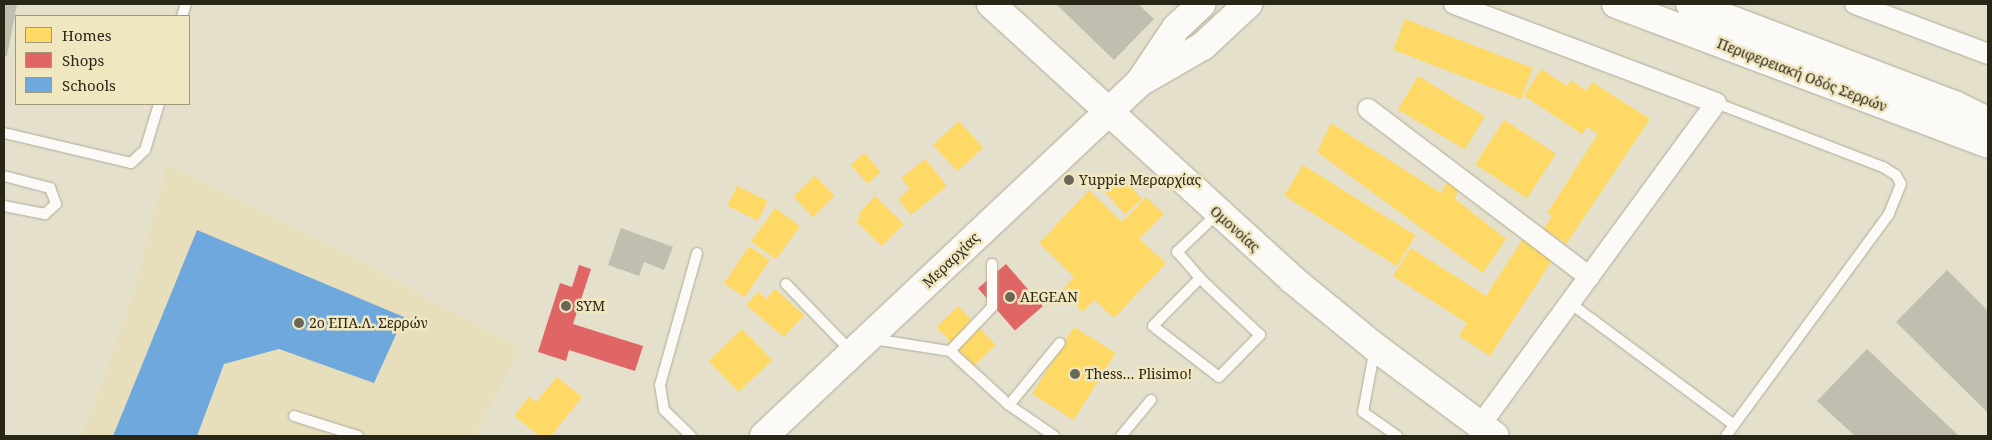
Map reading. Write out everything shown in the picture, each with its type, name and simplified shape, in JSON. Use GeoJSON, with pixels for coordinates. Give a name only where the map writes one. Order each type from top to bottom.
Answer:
{"type":"FeatureCollection","features":[{"type":"Feature","properties":{"kind":"main road","name":"Ομονοίας"},"geometry":{"type":"LineString","coordinates":[[991,4],[1110,110],[1218,213],[1293,280],[1375,347],[1488,431]]}},
{"type":"Feature","properties":{"kind":"main road","name":"Μεραρχίας"},"geometry":{"type":"LineString","coordinates":[[1139,83],[1176,28],[1202,4]]}},
{"type":"Feature","properties":{"kind":"main road","name":"Μεραρχίας"},"geometry":{"type":"LineString","coordinates":[[764,436],[1139,83],[1203,46],[1248,4]]}},
{"type":"Feature","properties":{"kind":"main road","name":"Περιφερειακή Οδός Σερρών"},"geometry":{"type":"LineString","coordinates":[[1616,4],[1988,144]]}},
{"type":"Feature","properties":{"kind":"main road","name":"Περιφερειακή Οδός Σερρών"},"geometry":{"type":"LineString","coordinates":[[1690,4],[1955,105],[1988,121]]}},
{"type":"Feature","properties":{"kind":"street"},"geometry":{"type":"LineString","coordinates":[[1454,4],[1716,103],[1570,302],[1488,431]]}},
{"type":"Feature","properties":{"kind":"street"},"geometry":{"type":"LineString","coordinates":[[1855,4],[1988,54]]}},
{"type":"Feature","properties":{"kind":"street"},"geometry":{"type":"LineString","coordinates":[[1368,108],[1589,277]]}},
{"type":"Feature","properties":{"kind":"lane"},"geometry":{"type":"LineString","coordinates":[[1716,103],[1883,167],[1896,175],[1901,184],[1889,214],[1726,436]]}},
{"type":"Feature","properties":{"kind":"lane"},"geometry":{"type":"LineString","coordinates":[[4,132],[131,163],[145,150],[158,105]]}},
{"type":"Feature","properties":{"kind":"lane"},"geometry":{"type":"LineString","coordinates":[[4,176],[50,188],[56,204],[45,214],[4,206]]}},
{"type":"Feature","properties":{"kind":"lane"},"geometry":{"type":"LineString","coordinates":[[1200,278],[1153,326],[1219,377],[1260,336],[1200,278],[1177,252],[1218,213]]}},
{"type":"Feature","properties":{"kind":"lane"},"geometry":{"type":"LineString","coordinates":[[691,436],[664,410],[660,385],[697,253]]}},
{"type":"Feature","properties":{"kind":"lane"},"geometry":{"type":"LineString","coordinates":[[950,351],[992,307],[992,264]]}},
{"type":"Feature","properties":{"kind":"lane"},"geometry":{"type":"LineString","coordinates":[[786,284],[861,346],[950,351],[1010,406],[1054,436]]}},
{"type":"Feature","properties":{"kind":"lane"},"geometry":{"type":"LineString","coordinates":[[1570,302],[1734,425]]}},
{"type":"Feature","properties":{"kind":"lane"},"geometry":{"type":"LineString","coordinates":[[1010,406],[1060,343]]}},
{"type":"Feature","properties":{"kind":"lane"},"geometry":{"type":"LineString","coordinates":[[1375,347],[1363,412],[1397,436]]}},
{"type":"Feature","properties":{"kind":"lane"},"geometry":{"type":"LineString","coordinates":[[1121,436],[1151,400]]}},
{"type":"Feature","properties":{"kind":"lane"},"geometry":{"type":"LineString","coordinates":[[294,416],[358,436]]}},
{"type":"Feature","properties":{"kind":"shaded area","name":"2ο ΕΠΑ.Λ. Σερρών"},"geometry":{"type":"Polygon","coordinates":[[[167,165],[317,238],[521,348],[475,436],[82,436],[132,298],[167,165]]]}},
{"type":"Feature","properties":{"kind":"building: Homes"},"geometry":{"type":"Polygon","coordinates":[[[1405,19],[1533,68],[1521,99],[1393,50],[1405,19]]]}},
{"type":"Feature","properties":{"kind":"building: Homes"},"geometry":{"type":"Polygon","coordinates":[[[1541,69],[1567,86],[1571,80],[1586,91],[1592,82],[1650,119],[1566,244],[1544,229],[1552,216],[1547,213],[1598,134],[1587,127],[1582,134],[1524,96],[1541,69]]]}},
{"type":"Feature","properties":{"kind":"building: Homes"},"geometry":{"type":"Polygon","coordinates":[[[1418,76],[1485,116],[1465,150],[1398,109],[1418,76]]]}},
{"type":"Feature","properties":{"kind":"building: Homes"},"geometry":{"type":"Polygon","coordinates":[[[1504,120],[1556,154],[1527,198],[1475,164],[1504,120]]]}},
{"type":"Feature","properties":{"kind":"building: Homes"},"geometry":{"type":"Polygon","coordinates":[[[959,121],[983,148],[957,171],[933,144],[959,121]]]}},
{"type":"Feature","properties":{"kind":"building: Homes"},"geometry":{"type":"Polygon","coordinates":[[[1331,123],[1441,193],[1446,183],[1459,188],[1455,199],[1506,239],[1483,273],[1317,152],[1331,123]]]}},
{"type":"Feature","properties":{"kind":"building: Homes"},"geometry":{"type":"Polygon","coordinates":[[[864,153],[881,172],[867,184],[851,165],[864,153]]]}},
{"type":"Feature","properties":{"kind":"building: Homes"},"geometry":{"type":"Polygon","coordinates":[[[925,159],[947,186],[911,215],[898,199],[910,189],[901,178],[925,159]]]}},
{"type":"Feature","properties":{"kind":"building: Homes"},"geometry":{"type":"Polygon","coordinates":[[[1303,165],[1416,235],[1397,266],[1284,196],[1303,165]]]}},
{"type":"Feature","properties":{"kind":"building: Homes"},"geometry":{"type":"Polygon","coordinates":[[[1121,175],[1142,199],[1125,214],[1104,190],[1121,175]]]}},
{"type":"Feature","properties":{"kind":"building: Homes"},"geometry":{"type":"Polygon","coordinates":[[[815,176],[834,196],[813,217],[793,197],[815,176]]]}},
{"type":"Feature","properties":{"kind":"building: Homes"},"geometry":{"type":"Polygon","coordinates":[[[737,186],[768,201],[758,221],[727,206],[737,186]]]}},
{"type":"Feature","properties":{"kind":"building: Homes"},"geometry":{"type":"Polygon","coordinates":[[[1089,190],[1122,222],[1146,197],[1164,214],[1139,239],[1166,263],[1114,318],[1094,300],[1083,312],[1061,291],[1074,277],[1039,243],[1089,190]]]}},
{"type":"Feature","properties":{"kind":"building: Homes"},"geometry":{"type":"Polygon","coordinates":[[[875,196],[904,224],[882,246],[856,221],[861,216],[859,213],[875,196]]]}},
{"type":"Feature","properties":{"kind":"building: Homes"},"geometry":{"type":"Polygon","coordinates":[[[775,208],[800,226],[776,259],[751,241],[775,208]]]}},
{"type":"Feature","properties":{"kind":"building: Homes"},"geometry":{"type":"Polygon","coordinates":[[[1524,237],[1554,257],[1490,356],[1459,336],[1467,323],[1393,276],[1411,248],[1486,296],[1524,237]]]}},
{"type":"Feature","properties":{"kind":"building: Homes"},"geometry":{"type":"Polygon","coordinates":[[[749,246],[770,260],[745,297],[724,283],[749,246]]]}},
{"type":"Feature","properties":{"kind":"building: Homes"},"geometry":{"type":"Polygon","coordinates":[[[775,289],[804,315],[784,337],[746,305],[758,292],[766,299],[775,289]]]}},
{"type":"Feature","properties":{"kind":"building: Homes"},"geometry":{"type":"Polygon","coordinates":[[[958,306],[996,345],[974,366],[936,327],[958,306]]]}},
{"type":"Feature","properties":{"kind":"building: Homes","name":"Thess… Plisimo!"},"geometry":{"type":"Polygon","coordinates":[[[1074,327],[1116,353],[1074,420],[1032,394],[1074,327]]]}},
{"type":"Feature","properties":{"kind":"building: Homes"},"geometry":{"type":"Polygon","coordinates":[[[742,329],[772,360],[739,392],[709,361],[742,329]]]}},
{"type":"Feature","properties":{"kind":"building: Homes"},"geometry":{"type":"Polygon","coordinates":[[[557,377],[582,397],[551,436],[540,436],[514,416],[529,397],[536,402],[557,377]]]}},
{"type":"Feature","properties":{"kind":"building: Shops","name":"AEGEAN"},"geometry":{"type":"Polygon","coordinates":[[[1006,264],[1043,306],[1015,331],[978,288],[1006,264]]]}},
{"type":"Feature","properties":{"kind":"building: Shops","name":"SYM"},"geometry":{"type":"Polygon","coordinates":[[[579,265],[591,269],[573,324],[643,346],[635,371],[569,350],[566,361],[538,352],[560,283],[572,287],[579,265]]]}},
{"type":"Feature","properties":{"kind":"building: Schools"},"geometry":{"type":"Polygon","coordinates":[[[197,230],[404,317],[374,383],[279,349],[224,364],[197,436],[113,436],[197,230]]]}},
{"type":"Feature","properties":{"kind":"building: Other"},"geometry":{"type":"Polygon","coordinates":[[[4,4],[17,4],[7,56],[4,56],[4,4]]]}},
{"type":"Feature","properties":{"kind":"building: Other"},"geometry":{"type":"Polygon","coordinates":[[[1059,4],[1138,4],[1154,19],[1114,60],[1058,6],[1059,4]]]}},
{"type":"Feature","properties":{"kind":"building: Other"},"geometry":{"type":"Polygon","coordinates":[[[621,228],[673,247],[664,270],[644,262],[639,276],[608,265],[621,228]]]}},
{"type":"Feature","properties":{"kind":"building: Other"},"geometry":{"type":"Polygon","coordinates":[[[1947,270],[1988,311],[1988,413],[1896,322],[1947,270]]]}},
{"type":"Feature","properties":{"kind":"building: Other"},"geometry":{"type":"Polygon","coordinates":[[[1867,349],[1959,436],[1855,436],[1817,401],[1867,349]]]}},
{"type":"Feature","properties":{"kind":"place","name":"Yuppie Μεραρχίας"},"geometry":{"type":"Point","coordinates":[1069,180]}},
{"type":"Feature","properties":{"kind":"place","name":"AEGEAN"},"geometry":{"type":"Point","coordinates":[1010,297]}},
{"type":"Feature","properties":{"kind":"place","name":"SYM"},"geometry":{"type":"Point","coordinates":[566,306]}},
{"type":"Feature","properties":{"kind":"place","name":"2ο ΕΠΑ.Λ. Σερρών"},"geometry":{"type":"Point","coordinates":[299,323]}},
{"type":"Feature","properties":{"kind":"place","name":"Thess… Plisimo!"},"geometry":{"type":"Point","coordinates":[1075,374]}}]}
